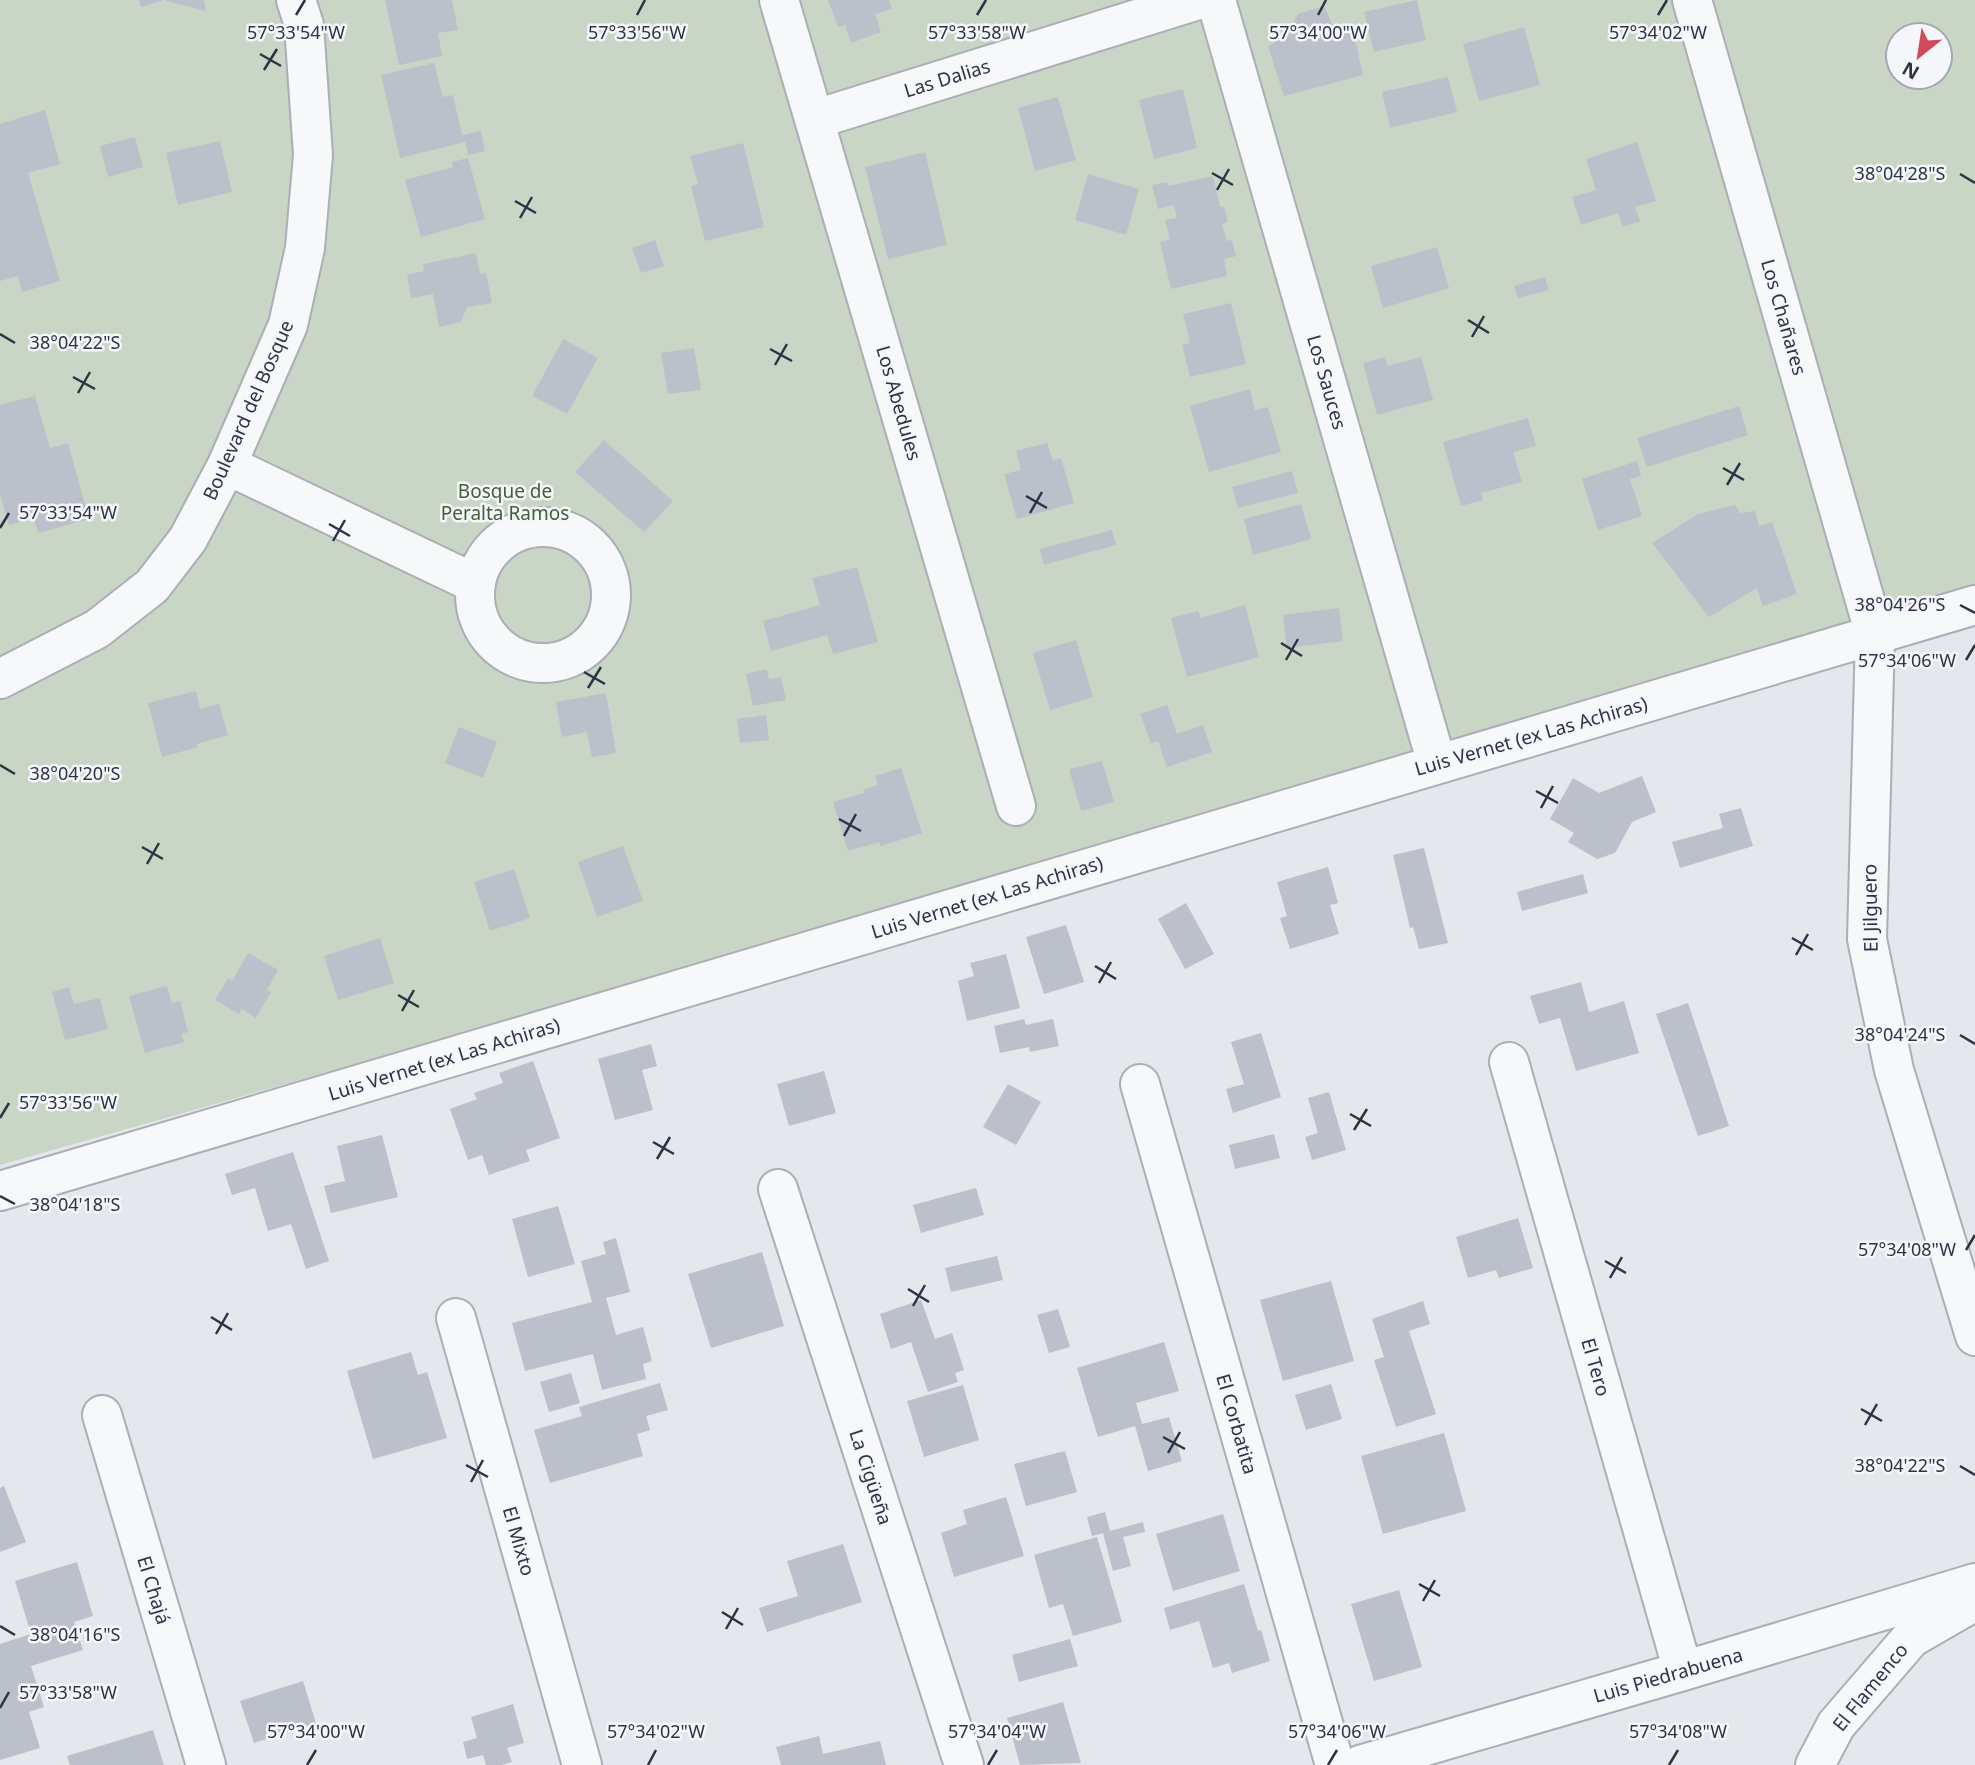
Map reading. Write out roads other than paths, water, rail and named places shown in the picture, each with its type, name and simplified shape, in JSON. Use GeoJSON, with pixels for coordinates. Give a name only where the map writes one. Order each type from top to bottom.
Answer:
{"type":"FeatureCollection","features":[{"type":"Feature","properties":{"kind":"street","name":"Boulevard del Bosque"},"geometry":{"type":"LineString","coordinates":[[0,679],[97,629],[152,586],[188,539],[226,465],[288,324],[305,248],[313,155],[304,25],[296,0]]}},
{"type":"Feature","properties":{"kind":"street","name":"Los Abedules"},"geometry":{"type":"LineString","coordinates":[[779,0],[1016,806]]}},
{"type":"Feature","properties":{"kind":"street","name":"Las Dalias"},"geometry":{"type":"LineString","coordinates":[[816,119],[1198,0]]}},
{"type":"Feature","properties":{"kind":"street","name":"Los Sauces"},"geometry":{"type":"LineString","coordinates":[[1216,0],[1437,764]]}},
{"type":"Feature","properties":{"kind":"street","name":"Los Chañares"},"geometry":{"type":"LineString","coordinates":[[1692,0],[1875,635]]}},
{"type":"Feature","properties":{"kind":"street"},"geometry":{"type":"LineString","coordinates":[[226,465],[476,584]]}},
{"type":"Feature","properties":{"kind":"street","name":"Luis Vernet (ex Las Achiras)"},"geometry":{"type":"LineString","coordinates":[[0,1191],[1975,605]]}},
{"type":"Feature","properties":{"kind":"street","name":"El Jilguero"},"geometry":{"type":"LineString","coordinates":[[1875,635],[1867,939],[1894,1070],[1975,1336]]}},
{"type":"Feature","properties":{"kind":"street","name":"El Tero"},"geometry":{"type":"LineString","coordinates":[[1509,1062],[1682,1671]]}},
{"type":"Feature","properties":{"kind":"street","name":"El Corbatita"},"geometry":{"type":"LineString","coordinates":[[1140,1084],[1335,1765]]}},
{"type":"Feature","properties":{"kind":"street","name":"La Cigüeña"},"geometry":{"type":"LineString","coordinates":[[778,1189],[964,1765]]}},
{"type":"Feature","properties":{"kind":"street","name":"El Mixto"},"geometry":{"type":"LineString","coordinates":[[456,1318],[582,1765]]}},
{"type":"Feature","properties":{"kind":"street","name":"El Chajá"},"geometry":{"type":"LineString","coordinates":[[102,1415],[206,1765]]}},
{"type":"Feature","properties":{"kind":"street","name":"Luis Piedrabuena"},"geometry":{"type":"LineString","coordinates":[[1360,1765],[1975,1583]]}},
{"type":"Feature","properties":{"kind":"street","name":"El Flamenco"},"geometry":{"type":"LineString","coordinates":[[1815,1765],[1836,1725],[1911,1637],[1975,1601]]}},
{"type":"Feature","properties":{"kind":"park label","name":"Bosque de Peralta Ramos"},"geometry":{"type":"Point","coordinates":[505,502]}}]}
